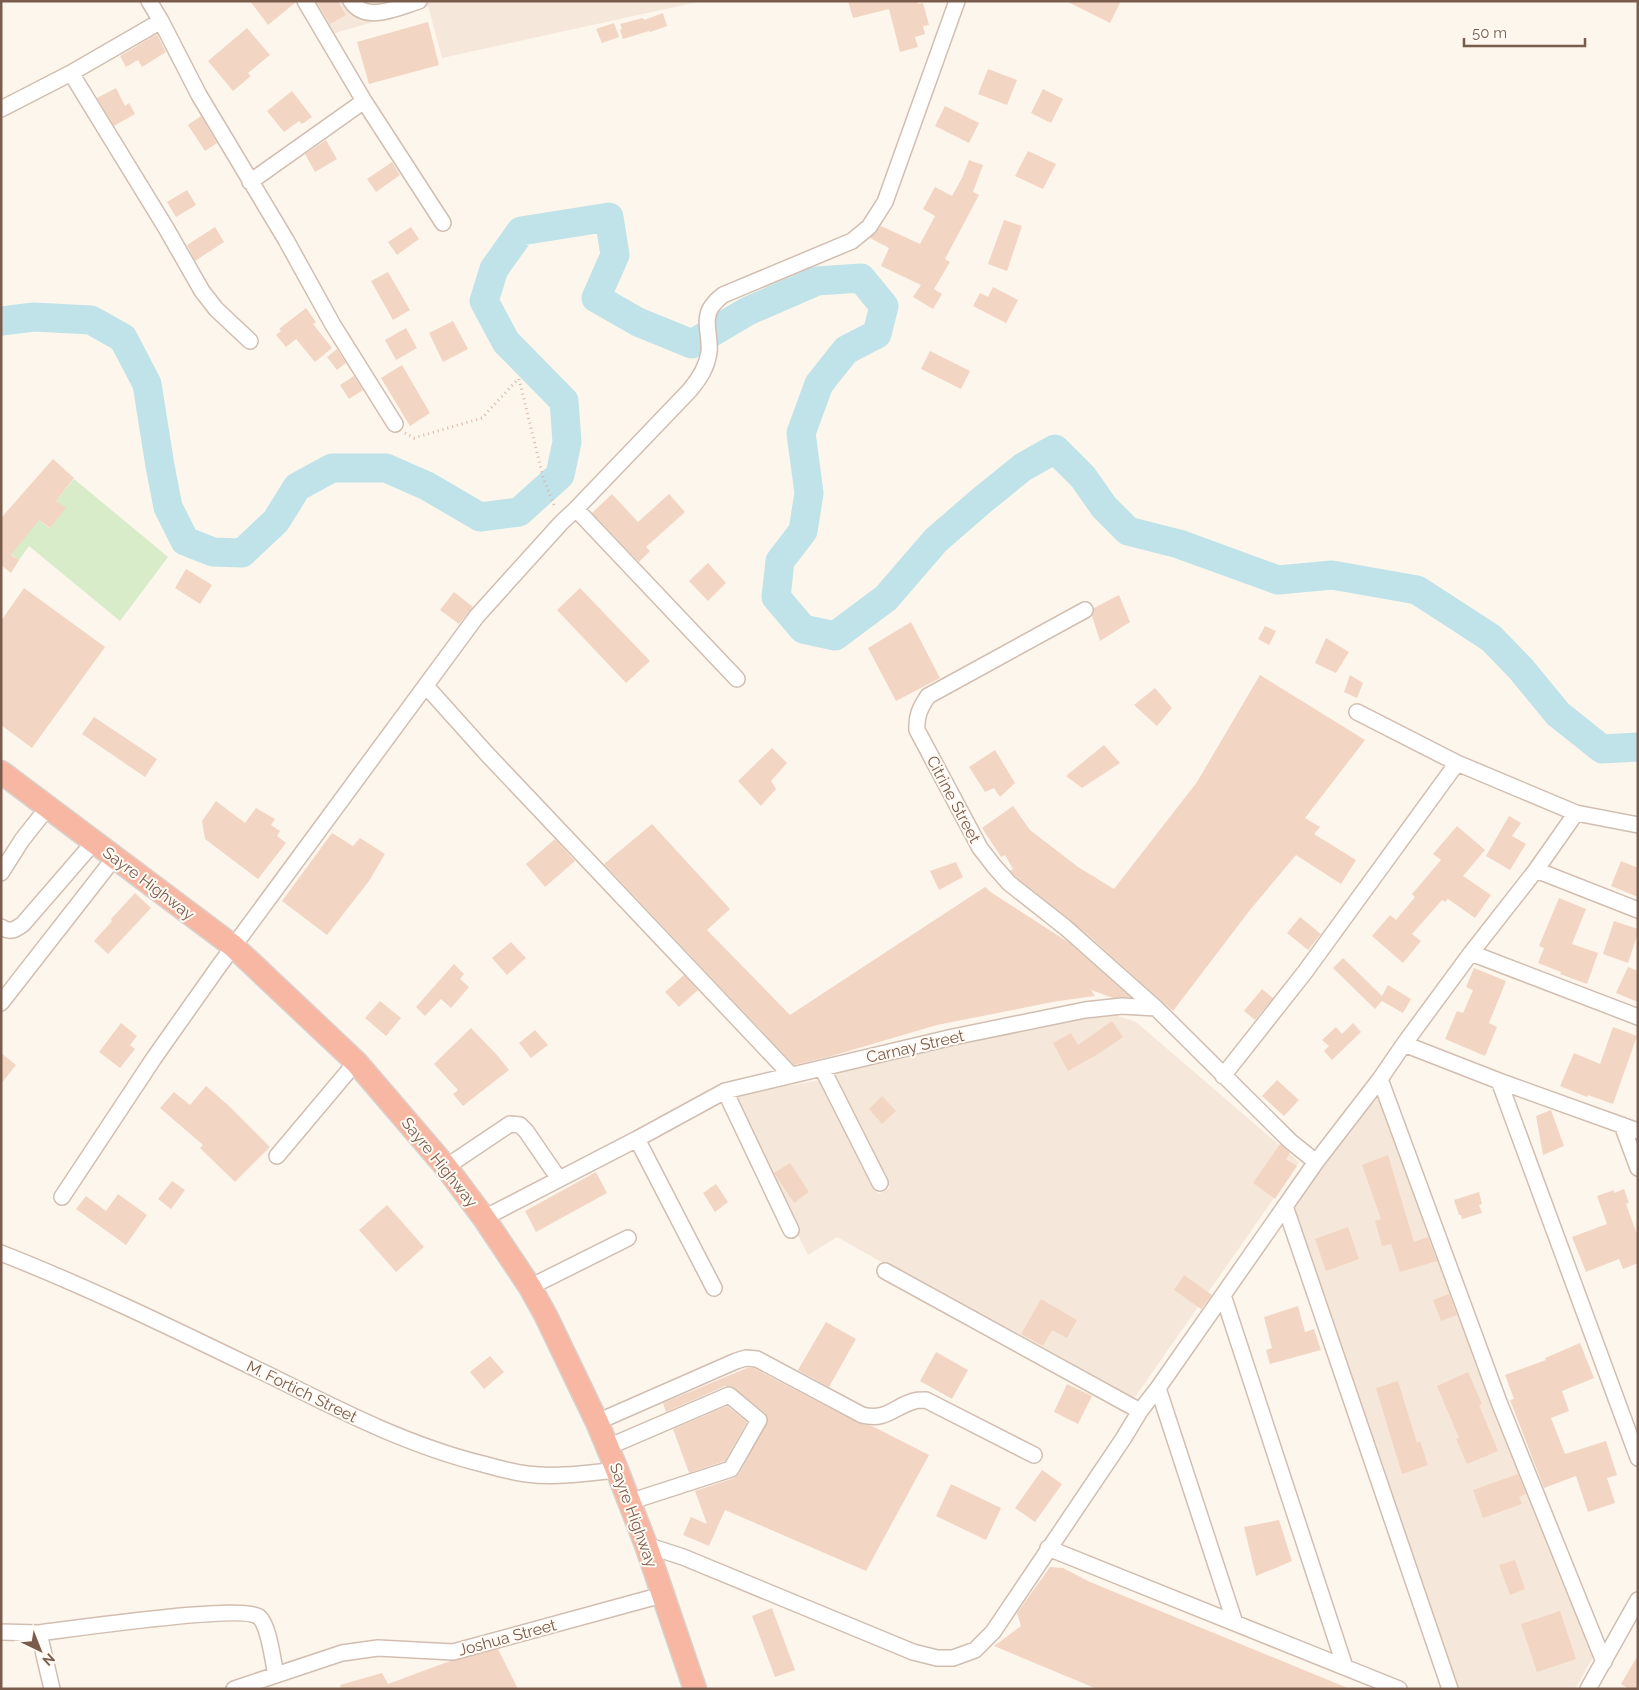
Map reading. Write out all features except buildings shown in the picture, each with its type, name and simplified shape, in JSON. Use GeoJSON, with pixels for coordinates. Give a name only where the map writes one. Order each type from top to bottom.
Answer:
{"type":"FeatureCollection","features":[{"type":"Feature","properties":{"kind":"highway","name":"Sayre Highway"},"geometry":{"type":"LineString","coordinates":[[1,772],[233,946],[356,1062],[446,1167],[484,1218],[530,1288],[546,1316],[597,1422],[618,1470],[646,1545],[695,1689]]}},
{"type":"Feature","properties":{"kind":"street"},"geometry":{"type":"LineString","coordinates":[[150,1],[199,95],[286,240],[333,326],[395,424]]}},
{"type":"Feature","properties":{"kind":"street"},"geometry":{"type":"LineString","coordinates":[[305,1],[364,101],[443,223]]}},
{"type":"Feature","properties":{"kind":"street"},"geometry":{"type":"LineString","coordinates":[[351,1],[358,9],[366,13],[377,13],[419,1]]}},
{"type":"Feature","properties":{"kind":"street"},"geometry":{"type":"LineString","coordinates":[[62,1197],[154,1058],[233,946],[477,616],[561,522],[576,509],[700,378],[706,367],[709,350],[706,318],[711,306],[723,295],[852,241],[870,227],[885,202],[957,1]]}},
{"type":"Feature","properties":{"kind":"street"},"geometry":{"type":"LineString","coordinates":[[1,109],[71,73],[161,21]]}},
{"type":"Feature","properties":{"kind":"street"},"geometry":{"type":"LineString","coordinates":[[71,73],[166,228],[202,291],[216,309],[250,341]]}},
{"type":"Feature","properties":{"kind":"street"},"geometry":{"type":"LineString","coordinates":[[250,182],[364,101]]}},
{"type":"Feature","properties":{"kind":"street"},"geometry":{"type":"LineString","coordinates":[[576,509],[737,679]]}},
{"type":"Feature","properties":{"kind":"street","name":"Citrine Street"},"geometry":{"type":"LineString","coordinates":[[1085,610],[928,696],[920,708],[916,719],[917,730],[980,848],[994,866],[1009,883],[1066,928],[1156,1008]]}},
{"type":"Feature","properties":{"kind":"street"},"geometry":{"type":"LineString","coordinates":[[426,686],[791,1075]]}},
{"type":"Feature","properties":{"kind":"street"},"geometry":{"type":"LineString","coordinates":[[1357,712],[1457,763],[1576,813],[1638,825]]}},
{"type":"Feature","properties":{"kind":"street"},"geometry":{"type":"LineString","coordinates":[[1223,1076],[1305,972],[1457,763]]}},
{"type":"Feature","properties":{"kind":"street"},"geometry":{"type":"LineString","coordinates":[[1,873],[22,840],[48,807]]}},
{"type":"Feature","properties":{"kind":"street"},"geometry":{"type":"LineString","coordinates":[[646,1545],[683,1557],[913,1652],[937,1658],[953,1658],[976,1650],[993,1632],[1140,1411],[1316,1162],[1380,1079],[1471,953],[1536,870],[1576,813]]}},
{"type":"Feature","properties":{"kind":"street"},"geometry":{"type":"LineString","coordinates":[[1,927],[6,930],[14,930],[23,924],[94,842]]}},
{"type":"Feature","properties":{"kind":"street"},"geometry":{"type":"LineString","coordinates":[[1,1003],[115,857]]}},
{"type":"Feature","properties":{"kind":"street"},"geometry":{"type":"LineString","coordinates":[[1536,870],[1638,910]]}},
{"type":"Feature","properties":{"kind":"street"},"geometry":{"type":"LineString","coordinates":[[1471,953],[1638,1017]]}},
{"type":"Feature","properties":{"kind":"street","name":"Carnay Street"},"geometry":{"type":"LineString","coordinates":[[484,1218],[725,1091],[953,1037],[1085,1010],[1122,1006],[1156,1008]]}},
{"type":"Feature","properties":{"kind":"street"},"geometry":{"type":"LineString","coordinates":[[1156,1008],[1290,1141],[1316,1162]]}},
{"type":"Feature","properties":{"kind":"street"},"geometry":{"type":"LineString","coordinates":[[1404,1044],[1499,1081],[1638,1131]]}},
{"type":"Feature","properties":{"kind":"street"},"geometry":{"type":"LineString","coordinates":[[277,1156],[356,1062]]}},
{"type":"Feature","properties":{"kind":"street"},"geometry":{"type":"LineString","coordinates":[[822,1068],[880,1183]]}},
{"type":"Feature","properties":{"kind":"street"},"geometry":{"type":"LineString","coordinates":[[1380,1079],[1499,1402],[1604,1662]]}},
{"type":"Feature","properties":{"kind":"street"},"geometry":{"type":"LineString","coordinates":[[1499,1081],[1638,1458]]}},
{"type":"Feature","properties":{"kind":"street"},"geometry":{"type":"LineString","coordinates":[[725,1091],[791,1230]]}},
{"type":"Feature","properties":{"kind":"street"},"geometry":{"type":"LineString","coordinates":[[446,1167],[510,1124],[520,1125],[559,1179]]}},
{"type":"Feature","properties":{"kind":"street"},"geometry":{"type":"LineString","coordinates":[[1622,1125],[1638,1168]]}},
{"type":"Feature","properties":{"kind":"street"},"geometry":{"type":"LineString","coordinates":[[637,1139],[714,1288]]}},
{"type":"Feature","properties":{"kind":"street"},"geometry":{"type":"LineString","coordinates":[[1285,1206],[1450,1689]]}},
{"type":"Feature","properties":{"kind":"street"},"geometry":{"type":"LineString","coordinates":[[530,1288],[628,1238]]}},
{"type":"Feature","properties":{"kind":"street","name":"M. Fortich Street"},"geometry":{"type":"LineString","coordinates":[[1,1254],[43,1270],[162,1324],[350,1415],[421,1445],[467,1460],[526,1474],[548,1476],[618,1470]]}},
{"type":"Feature","properties":{"kind":"street"},"geometry":{"type":"LineString","coordinates":[[885,1271],[1140,1411]]}},
{"type":"Feature","properties":{"kind":"street"},"geometry":{"type":"LineString","coordinates":[[1223,1294],[1345,1667]]}},
{"type":"Feature","properties":{"kind":"street"},"geometry":{"type":"LineString","coordinates":[[597,1422],[746,1358],[757,1359],[862,1415],[881,1416],[914,1401],[926,1400],[1034,1455]]}},
{"type":"Feature","properties":{"kind":"street"},"geometry":{"type":"LineString","coordinates":[[1158,1388],[1235,1623]]}},
{"type":"Feature","properties":{"kind":"street"},"geometry":{"type":"LineString","coordinates":[[608,1447],[729,1395],[759,1420],[731,1469],[630,1502]]}},
{"type":"Feature","properties":{"kind":"street"},"geometry":{"type":"LineString","coordinates":[[1048,1548],[1398,1689]]}},
{"type":"Feature","properties":{"kind":"street","name":"Joshua Street"},"geometry":{"type":"LineString","coordinates":[[234,1689],[342,1653],[378,1648],[453,1652],[662,1595]]}},
{"type":"Feature","properties":{"kind":"street"},"geometry":{"type":"LineString","coordinates":[[1588,1689],[1638,1600]]}},
{"type":"Feature","properties":{"kind":"street"},"geometry":{"type":"LineString","coordinates":[[1,1632],[39,1633],[215,1613],[251,1613],[260,1617],[265,1626],[276,1675]]}},
{"type":"Feature","properties":{"kind":"street"},"geometry":{"type":"LineString","coordinates":[[39,1633],[52,1689]]}},
{"type":"Feature","properties":{"kind":"path"},"geometry":{"type":"LineString","coordinates":[[395,424],[401,431],[414,438],[482,418],[519,379],[544,478],[561,522]]}},
{"type":"Feature","properties":{"kind":"shaded area"},"geometry":{"type":"Polygon","coordinates":[[[313,1],[702,1],[442,58],[428,6],[332,34],[313,1]]]}},
{"type":"Feature","properties":{"kind":"shaded area"},"geometry":{"type":"Polygon","coordinates":[[[1101,1010],[1136,1022],[1299,1162],[1131,1403],[837,1237],[808,1255],[726,1096],[821,1080],[878,1194],[890,1188],[834,1073],[919,1047],[1101,1010]]]}},
{"type":"Feature","properties":{"kind":"shaded area"},"geometry":{"type":"Polygon","coordinates":[[[1379,1090],[1596,1652],[1575,1689],[1454,1689],[1291,1206],[1379,1090]]]}},
{"type":"Feature","properties":{"kind":"green space"},"geometry":{"type":"Polygon","coordinates":[[[74,479],[168,557],[120,621],[29,546],[19,560],[1,547],[39,520],[49,528],[65,509],[56,501],[74,479]]]}},
{"type":"Feature","properties":{"kind":"waterway"},"geometry":{"type":"LineString","coordinates":[[1,321],[34,317],[91,320],[123,338],[147,384],[168,507],[185,541],[213,552],[242,553],[276,521],[297,487],[332,468],[386,468],[427,486],[480,517],[519,512],[560,475],[567,442],[564,401],[506,342],[484,301],[494,269],[521,231],[609,217],[615,255],[596,298],[638,322],[692,344],[748,311],[817,281],[861,278],[884,306],[877,334],[846,350],[819,384],[801,433],[809,493],[803,531],[780,561],[776,597],[803,629],[835,636],[886,598],[936,540],[981,501],[1023,467],[1055,449],[1083,477],[1104,507],[1128,531],[1179,544],[1278,580],[1332,575],[1417,590],[1491,638],[1521,669],[1558,714],[1602,749],[1638,747]]}}]}
